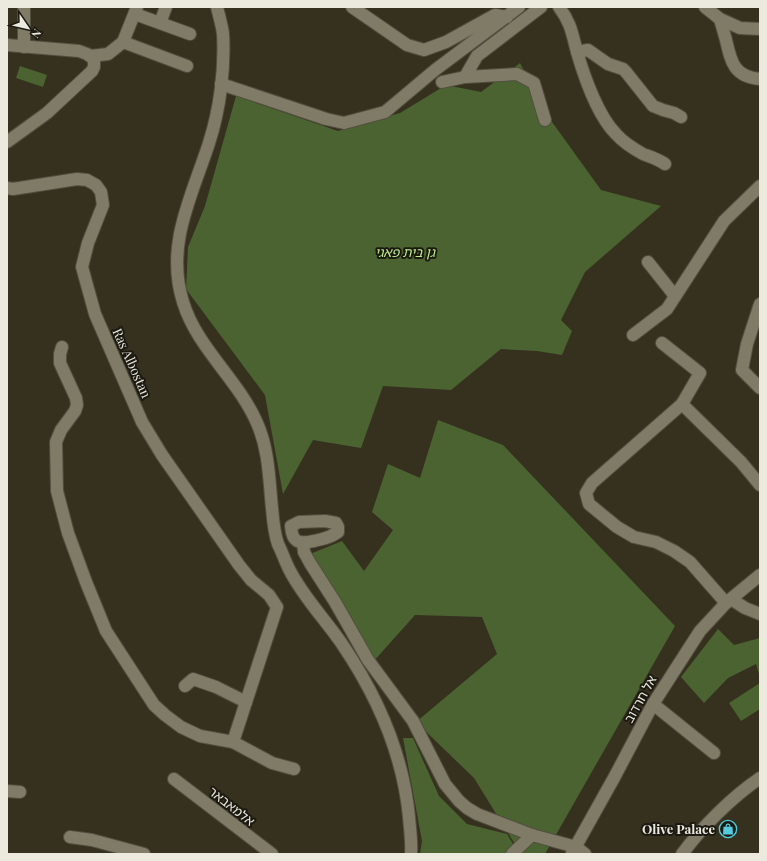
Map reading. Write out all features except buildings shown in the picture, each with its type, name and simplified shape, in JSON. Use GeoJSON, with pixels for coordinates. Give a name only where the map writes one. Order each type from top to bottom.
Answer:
{"type":"FeatureCollection","features":[{"type":"Feature","properties":{"kind":"street"},"geometry":{"type":"LineString","coordinates":[[24,7],[24,47]]}},
{"type":"Feature","properties":{"kind":"street"},"geometry":{"type":"LineString","coordinates":[[160,23],[166,7]]}},
{"type":"Feature","properties":{"kind":"street"},"geometry":{"type":"LineString","coordinates":[[217,7],[223,32],[221,84],[210,140],[179,231],[176,255],[178,284],[183,304],[191,322],[206,348],[238,389],[257,423],[267,456],[276,537],[289,569],[304,593],[342,644],[367,684],[385,720],[399,759],[407,797],[412,844],[411,854]]}},
{"type":"Feature","properties":{"kind":"street"},"geometry":{"type":"LineString","coordinates":[[352,7],[407,45],[424,50],[446,42],[495,16],[507,17]]}},
{"type":"Feature","properties":{"kind":"street"},"geometry":{"type":"LineString","coordinates":[[221,84],[344,124],[385,112],[436,70],[519,7]]}},
{"type":"Feature","properties":{"kind":"street"},"geometry":{"type":"LineString","coordinates":[[465,77],[477,56],[541,7]]}},
{"type":"Feature","properties":{"kind":"street"},"geometry":{"type":"LineString","coordinates":[[559,7],[568,19],[571,26],[577,52],[588,83],[603,117],[622,140],[644,154],[665,164]]}},
{"type":"Feature","properties":{"kind":"street"},"geometry":{"type":"LineString","coordinates":[[705,7],[720,19],[740,28],[760,29]]}},
{"type":"Feature","properties":{"kind":"street"},"geometry":{"type":"LineString","coordinates":[[7,45],[79,52],[91,56],[108,54],[123,42],[136,10],[160,23],[190,34]]}},
{"type":"Feature","properties":{"kind":"street"},"geometry":{"type":"LineString","coordinates":[[720,19],[734,67],[742,74],[760,79]]}},
{"type":"Feature","properties":{"kind":"street"},"geometry":{"type":"LineString","coordinates":[[123,42],[187,66]]}},
{"type":"Feature","properties":{"kind":"street"},"geometry":{"type":"LineString","coordinates":[[577,52],[588,50],[608,64],[623,69],[653,106],[674,112],[681,118]]}},
{"type":"Feature","properties":{"kind":"street"},"geometry":{"type":"LineString","coordinates":[[7,142],[47,113],[92,71],[94,59],[91,56]]}},
{"type":"Feature","properties":{"kind":"street"},"geometry":{"type":"LineString","coordinates":[[442,82],[465,77],[517,74],[534,83],[545,120]]}},
{"type":"Feature","properties":{"kind":"street","name":"Ras Albostan"},"geometry":{"type":"LineString","coordinates":[[7,188],[13,189],[77,178],[87,180],[96,185],[101,192],[102,205],[88,243],[82,267],[95,314],[142,422],[162,455],[239,565],[251,580],[269,595],[277,607],[246,702]]}},
{"type":"Feature","properties":{"kind":"street"},"geometry":{"type":"LineString","coordinates":[[633,335],[666,309],[724,221],[760,186]]}},
{"type":"Feature","properties":{"kind":"street"},"geometry":{"type":"LineString","coordinates":[[648,262],[675,296]]}},
{"type":"Feature","properties":{"kind":"street"},"geometry":{"type":"LineString","coordinates":[[760,304],[747,344],[742,370],[760,388]]}},
{"type":"Feature","properties":{"kind":"street"},"geometry":{"type":"LineString","coordinates":[[662,343],[700,373],[682,404],[592,483],[586,493],[589,504],[617,527],[634,537],[656,542],[674,551],[690,562],[728,601],[760,614]]}},
{"type":"Feature","properties":{"kind":"street"},"geometry":{"type":"LineString","coordinates":[[62,347],[60,363],[76,398],[77,405],[75,411],[61,430],[56,442],[57,491],[68,533],[106,631],[154,705],[164,715],[181,727],[200,736],[233,742],[272,763],[294,769]]}},
{"type":"Feature","properties":{"kind":"street"},"geometry":{"type":"LineString","coordinates":[[682,404],[741,462],[760,485]]}},
{"type":"Feature","properties":{"kind":"street"},"geometry":{"type":"LineString","coordinates":[[303,543],[304,552],[310,563],[336,602],[368,660],[413,721],[445,784],[459,801],[476,814],[577,852]]}},
{"type":"Feature","properties":{"kind":"street","name":"אל חרדוב"},"geometry":{"type":"LineString","coordinates":[[577,852],[653,704],[700,631],[728,601],[758,579]]}},
{"type":"Feature","properties":{"kind":"street"},"geometry":{"type":"LineString","coordinates":[[367,684],[380,676]]}},
{"type":"Feature","properties":{"kind":"street"},"geometry":{"type":"LineString","coordinates":[[185,686],[193,679],[216,687],[246,702],[233,742]]}},
{"type":"Feature","properties":{"kind":"street"},"geometry":{"type":"LineString","coordinates":[[653,704],[714,753]]}},
{"type":"Feature","properties":{"kind":"street"},"geometry":{"type":"LineString","coordinates":[[682,854],[705,827],[751,784],[760,778]]}},
{"type":"Feature","properties":{"kind":"street","name":"אלמאבאר"},"geometry":{"type":"LineString","coordinates":[[174,779],[272,854]]}},
{"type":"Feature","properties":{"kind":"street"},"geometry":{"type":"LineString","coordinates":[[7,791],[20,792]]}},
{"type":"Feature","properties":{"kind":"street"},"geometry":{"type":"LineString","coordinates":[[512,854],[532,835]]}},
{"type":"Feature","properties":{"kind":"street"},"geometry":{"type":"LineString","coordinates":[[70,837],[92,840],[144,854]]}},
{"type":"Feature","properties":{"kind":"green space","name":"גן בית פאגי"},"geometry":{"type":"Polygon","coordinates":[[[520,63],[547,115],[601,190],[661,206],[585,272],[561,320],[572,331],[562,355],[537,351],[501,349],[451,390],[383,386],[361,448],[313,440],[283,494],[265,395],[186,289],[188,247],[205,206],[236,96],[338,131],[400,113],[446,85],[481,92],[520,63]]]}},
{"type":"Feature","properties":{"kind":"green space"},"geometry":{"type":"Polygon","coordinates":[[[20,66],[47,75],[43,87],[16,78],[20,66]]]}},
{"type":"Feature","properties":{"kind":"green space"},"geometry":{"type":"Polygon","coordinates":[[[438,420],[503,445],[675,626],[545,854],[521,854],[474,778],[416,722],[497,654],[482,617],[415,615],[373,662],[310,554],[342,541],[364,571],[393,530],[372,512],[388,464],[420,478],[438,420]]]}},
{"type":"Feature","properties":{"kind":"green space"},"geometry":{"type":"Polygon","coordinates":[[[718,629],[734,645],[760,638],[760,677],[756,664],[728,678],[704,703],[681,677],[718,629]]]}},
{"type":"Feature","properties":{"kind":"green space"},"geometry":{"type":"Polygon","coordinates":[[[760,683],[760,709],[741,721],[729,703],[760,683]]]}},
{"type":"Feature","properties":{"kind":"green space"},"geometry":{"type":"Polygon","coordinates":[[[403,738],[413,738],[439,796],[467,824],[507,834],[519,854],[420,854],[422,841],[403,738]]]}},
{"type":"Feature","properties":{"kind":"place","name":"Olive Palace"},"geometry":{"type":"Point","coordinates":[728,829]}}]}
